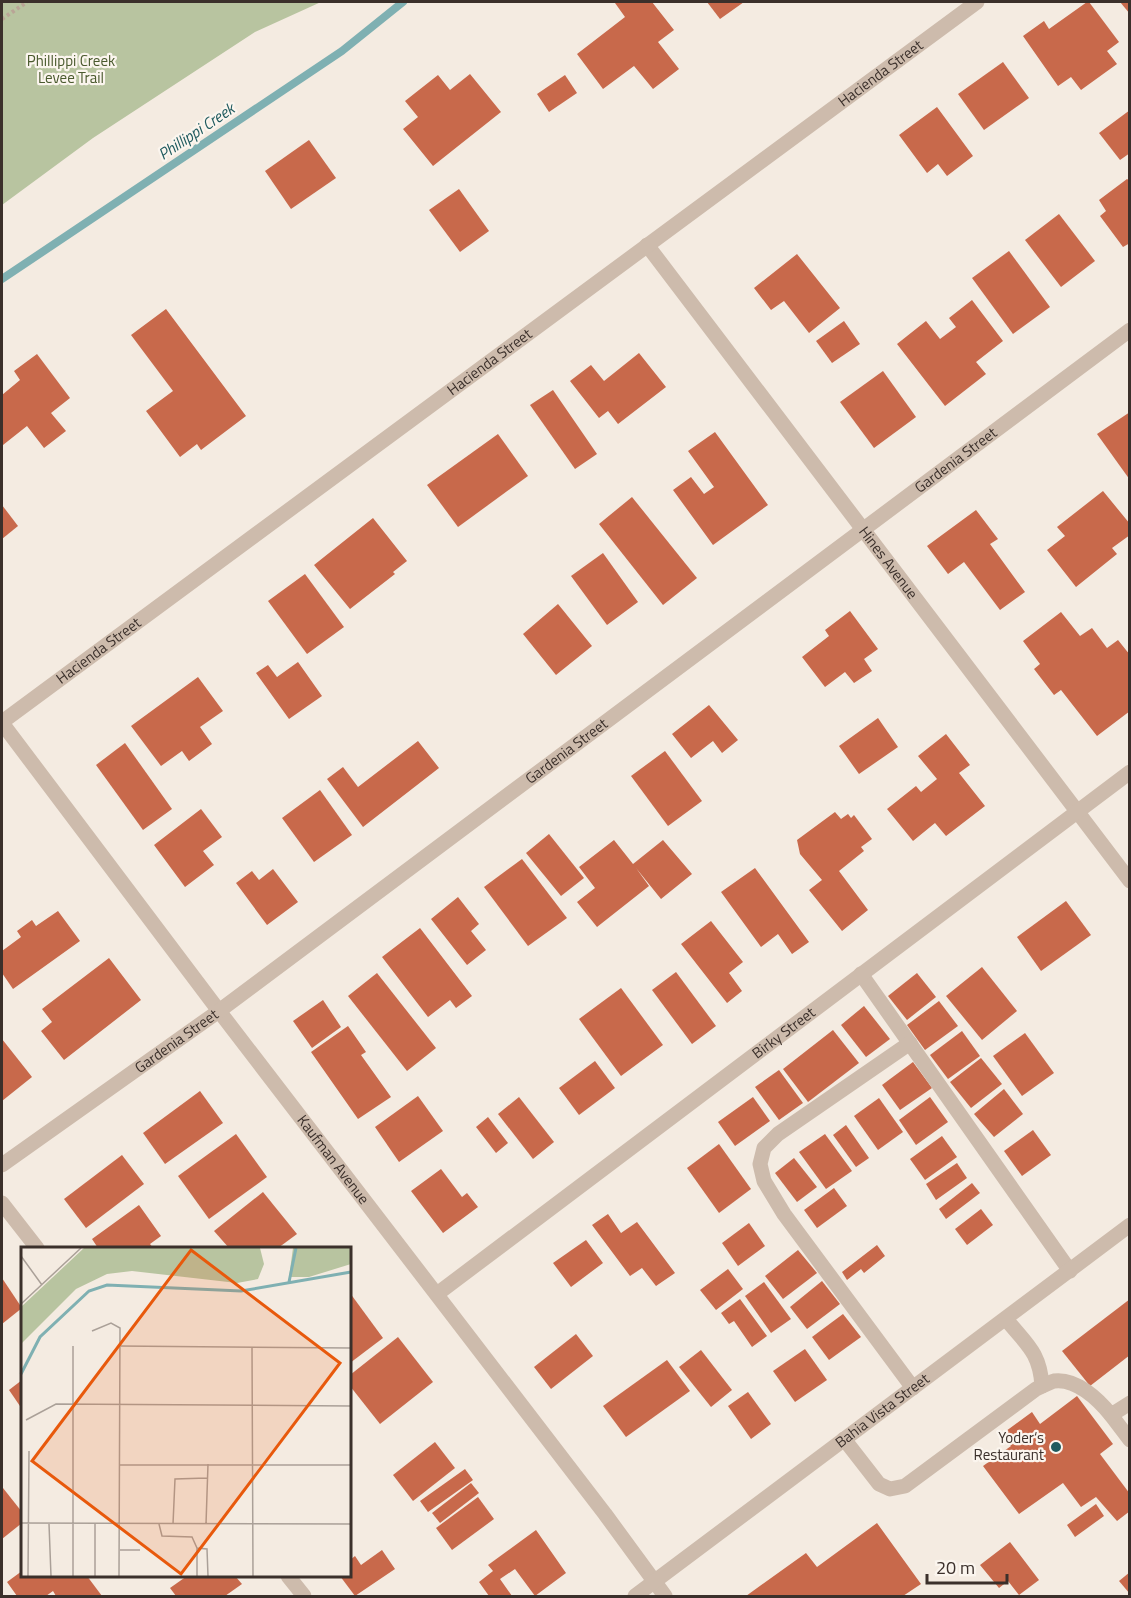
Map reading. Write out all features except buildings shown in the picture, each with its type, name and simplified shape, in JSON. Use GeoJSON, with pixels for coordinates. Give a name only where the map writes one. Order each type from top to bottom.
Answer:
{"type":"FeatureCollection","features":[{"type":"Feature","properties":{"kind":"street","name":"Hacienda Street"},"geometry":{"type":"LineString","coordinates":[[2,723],[977,2]]}},
{"type":"Feature","properties":{"kind":"street","name":"Hines Avenue"},"geometry":{"type":"LineString","coordinates":[[647,245],[1130,881]]}},
{"type":"Feature","properties":{"kind":"street","name":"Gardenia Street"},"geometry":{"type":"LineString","coordinates":[[2,1165],[219,1011],[1130,330]]}},
{"type":"Feature","properties":{"kind":"street","name":"Kaufman Avenue"},"geometry":{"type":"LineString","coordinates":[[2,723],[219,1011],[605,1514],[665,1596]]}},
{"type":"Feature","properties":{"kind":"street","name":"Birky Street"},"geometry":{"type":"LineString","coordinates":[[437,1294],[1130,772]]}},
{"type":"Feature","properties":{"kind":"street"},"geometry":{"type":"LineString","coordinates":[[861,974],[1070,1270]]}},
{"type":"Feature","properties":{"kind":"street"},"geometry":{"type":"LineString","coordinates":[[910,1043],[778,1134],[764,1148],[760,1164],[764,1181],[784,1214],[913,1388]]}},
{"type":"Feature","properties":{"kind":"street"},"geometry":{"type":"LineString","coordinates":[[2,1203],[36,1247]]}},
{"type":"Feature","properties":{"kind":"street","name":"Bahia Vista Street"},"geometry":{"type":"LineString","coordinates":[[635,1596],[1130,1225]]}},
{"type":"Feature","properties":{"kind":"street"},"geometry":{"type":"LineString","coordinates":[[1006,1319],[1035,1354],[1041,1368],[1042,1386]]}},
{"type":"Feature","properties":{"kind":"street"},"geometry":{"type":"LineString","coordinates":[[844,1439],[879,1484],[890,1489],[905,1486],[1042,1386],[1052,1382],[1066,1381],[1088,1392],[1111,1415],[1130,1440]]}},
{"type":"Feature","properties":{"kind":"street"},"geometry":{"type":"LineString","coordinates":[[1111,1415],[1130,1403]]}},
{"type":"Feature","properties":{"kind":"street"},"geometry":{"type":"LineString","coordinates":[[290,1577],[304,1596]]}},
{"type":"Feature","properties":{"kind":"path"},"geometry":{"type":"LineString","coordinates":[[2,19],[27,2]]}},
{"type":"Feature","properties":{"kind":"green space","name":"Phillippi Creek Levee Trail"},"geometry":{"type":"Polygon","coordinates":[[[2,2],[321,2],[255,32],[93,138],[2,205],[2,2]]]}},
{"type":"Feature","properties":{"kind":"waterway","name":"Phillippi Creek"},"geometry":{"type":"LineString","coordinates":[[2,279],[342,51],[403,2]]}},
{"type":"Feature","properties":{"kind":"place","name":"Yoder‘s Restaurant"},"geometry":{"type":"Point","coordinates":[1056,1447]}}]}
